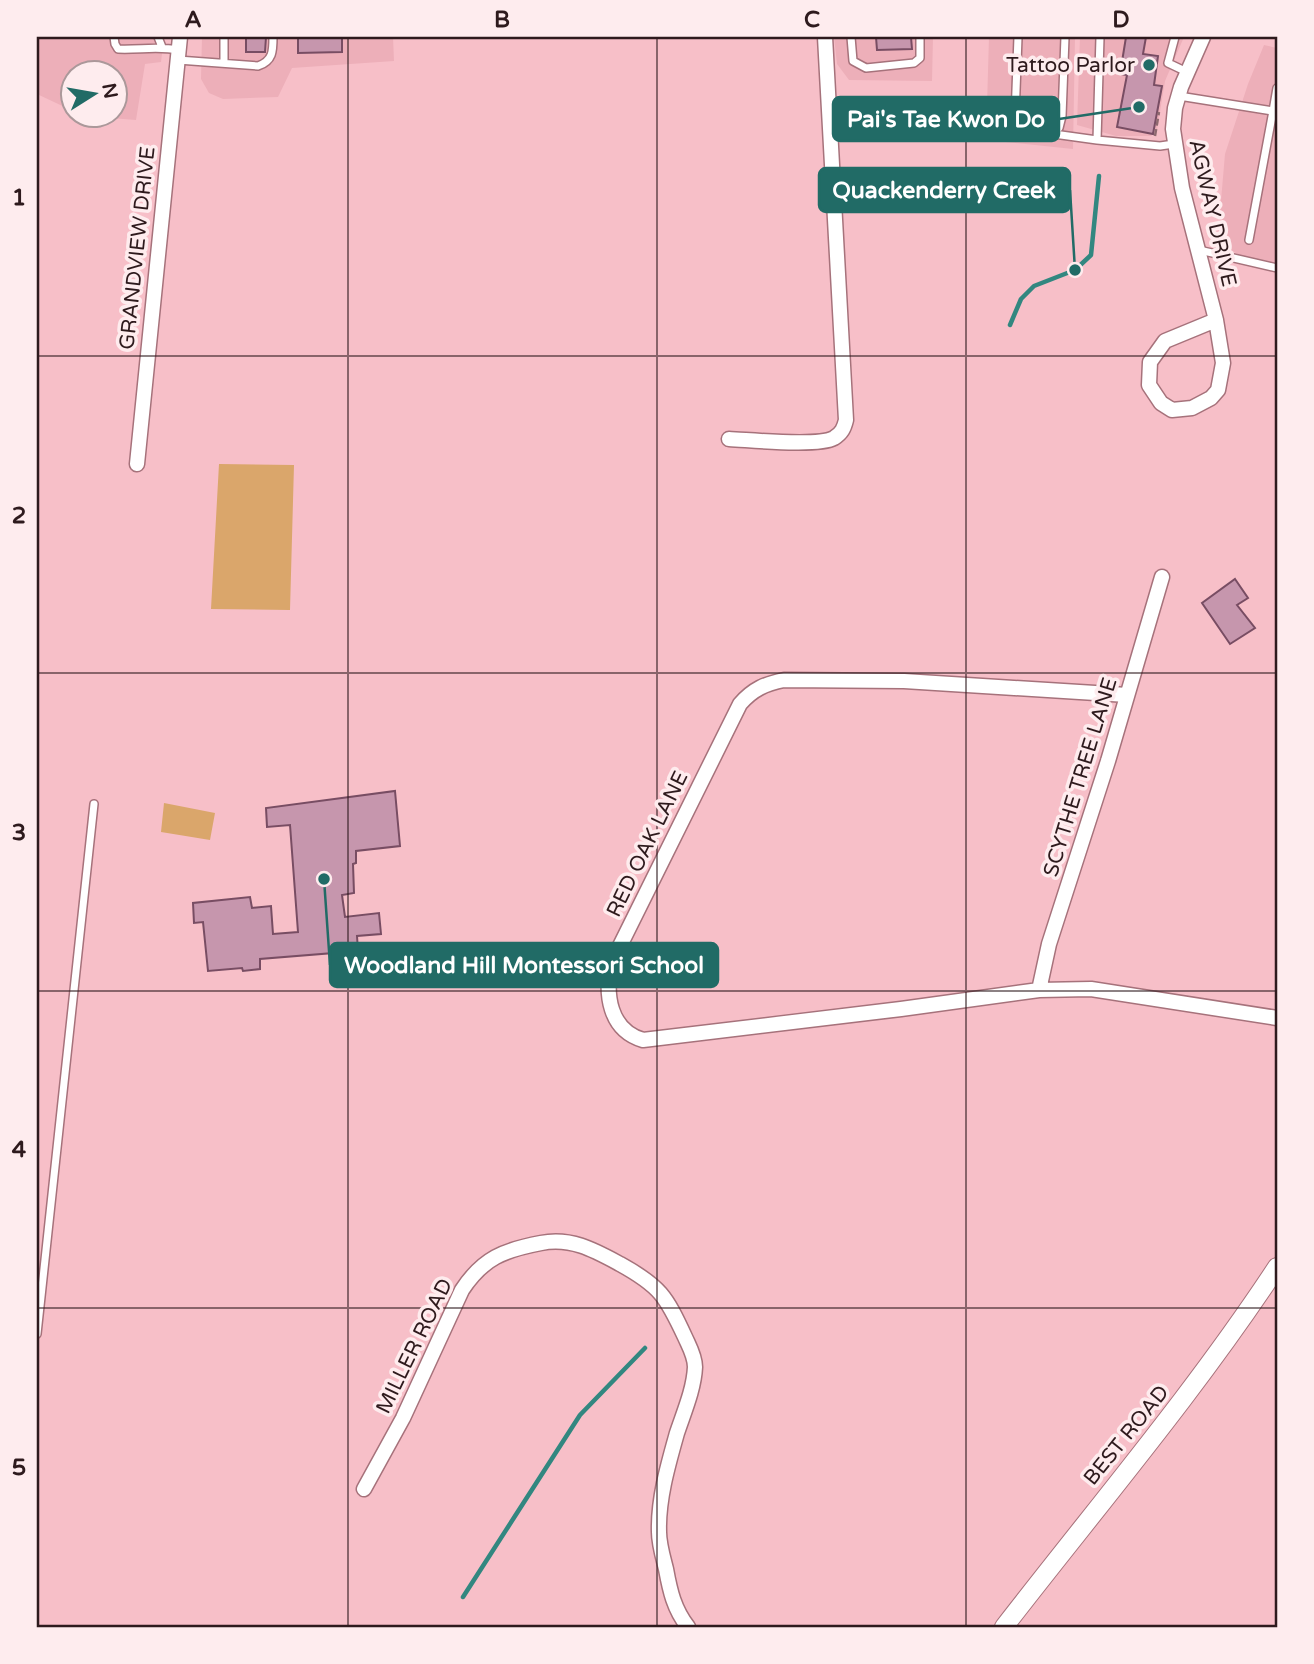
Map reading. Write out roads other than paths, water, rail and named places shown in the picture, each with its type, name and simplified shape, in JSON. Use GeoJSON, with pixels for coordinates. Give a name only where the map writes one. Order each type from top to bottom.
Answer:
{"type":"FeatureCollection","features":[{"type":"Feature","properties":{"kind":"street"},"geometry":{"type":"LineString","coordinates":[[729,439],[816,442],[832,439],[844,430],[825,37]]}},
{"type":"Feature","properties":{"kind":"street","name":"AGWAY DRIVE"},"geometry":{"type":"LineString","coordinates":[[1203,37],[1179,96],[1173,130],[1182,188],[1216,320],[1223,363],[1218,390],[1203,404],[1172,410],[1161,403],[1149,385],[1150,362],[1165,341],[1216,320]]}},
{"type":"Feature","properties":{"kind":"street","name":"GRANDVIEW DRIVE"},"geometry":{"type":"LineString","coordinates":[[137,464],[178,49]]}},
{"type":"Feature","properties":{"kind":"street","name":"SCYTHE TREE LANE"},"geometry":{"type":"LineString","coordinates":[[1039,990],[1049,944],[1161,577]]}},
{"type":"Feature","properties":{"kind":"street","name":"RED OAK LANE"},"geometry":{"type":"LineString","coordinates":[[1127,695],[904,681],[784,680],[766,683],[750,693],[740,704],[611,964],[607,982],[608,999],[614,1016],[623,1028],[643,1041],[1039,990],[1091,989],[1277,1018]]}},
{"type":"Feature","properties":{"kind":"street","name":"MILLER ROAD"},"geometry":{"type":"LineString","coordinates":[[364,1489],[403,1418],[462,1290],[473,1272],[491,1258],[517,1248],[564,1241],[590,1248],[647,1279],[662,1292],[693,1356],[695,1366],[690,1390],[665,1475],[659,1532],[670,1594],[688,1627]]}},
{"type":"Feature","properties":{"kind":"street","name":"BEST ROAD"},"geometry":{"type":"LineString","coordinates":[[1004,1627],[1177,1409],[1232,1336],[1277,1267]]}},
{"type":"Feature","properties":{"kind":"lane"},"geometry":{"type":"LineString","coordinates":[[114,37],[118,49],[178,49],[242,66],[258,66],[269,61],[273,49],[272,37]]}},
{"type":"Feature","properties":{"kind":"lane"},"geometry":{"type":"LineString","coordinates":[[158,37],[162,47]]}},
{"type":"Feature","properties":{"kind":"lane"},"geometry":{"type":"LineString","coordinates":[[224,37],[224,63]]}},
{"type":"Feature","properties":{"kind":"lane"},"geometry":{"type":"LineString","coordinates":[[851,37],[853,61],[866,68],[914,63],[920,58],[920,37]]}},
{"type":"Feature","properties":{"kind":"lane"},"geometry":{"type":"LineString","coordinates":[[1018,37],[1015,117],[1025,131],[1160,146],[1174,145]]}},
{"type":"Feature","properties":{"kind":"lane"},"geometry":{"type":"LineString","coordinates":[[1050,133],[1059,128],[1062,116],[1065,37]]}},
{"type":"Feature","properties":{"kind":"lane"},"geometry":{"type":"LineString","coordinates":[[1097,140],[1100,37]]}},
{"type":"Feature","properties":{"kind":"lane"},"geometry":{"type":"LineString","coordinates":[[1175,37],[1168,63],[1188,73]]}},
{"type":"Feature","properties":{"kind":"lane"},"geometry":{"type":"LineString","coordinates":[[1250,240],[1277,88]]}},
{"type":"Feature","properties":{"kind":"lane"},"geometry":{"type":"LineString","coordinates":[[1179,96],[1275,111]]}},
{"type":"Feature","properties":{"kind":"lane"},"geometry":{"type":"LineString","coordinates":[[1199,250],[1277,268]]}},
{"type":"Feature","properties":{"kind":"lane"},"geometry":{"type":"LineString","coordinates":[[37,1334],[94,804]]}},
{"type":"Feature","properties":{"kind":"waterway"},"geometry":{"type":"LineString","coordinates":[[1010,325],[1021,299],[1034,286],[1075,270],[1091,255],[1099,176]]}},
{"type":"Feature","properties":{"kind":"waterway"},"geometry":{"type":"LineString","coordinates":[[463,1597],[580,1415],[645,1348]]}},
{"type":"Feature","properties":{"kind":"place","name":"Tattoo Parlor"},"geometry":{"type":"Point","coordinates":[1149,65]}},
{"type":"Feature","properties":{"kind":"place","name":"Pai's Tae Kwon Do"},"geometry":{"type":"Point","coordinates":[1139,107]}},
{"type":"Feature","properties":{"kind":"place","name":"Quackenderry Creek"},"geometry":{"type":"Point","coordinates":[1075,270]}},
{"type":"Feature","properties":{"kind":"place","name":"Woodland Hill Montessori School"},"geometry":{"type":"Point","coordinates":[324,879]}}]}
